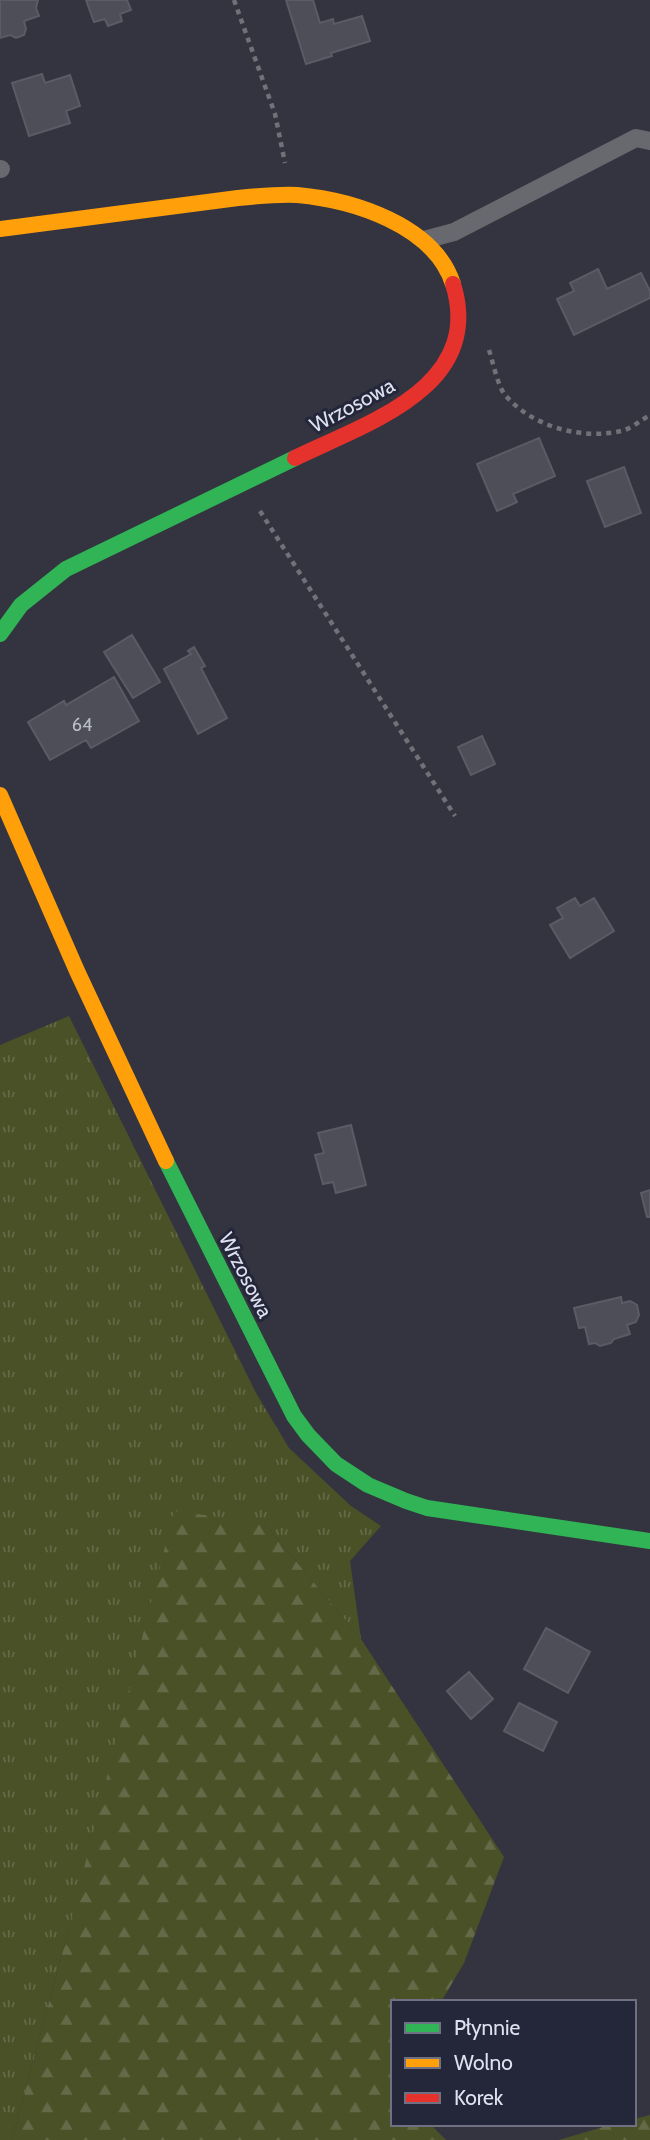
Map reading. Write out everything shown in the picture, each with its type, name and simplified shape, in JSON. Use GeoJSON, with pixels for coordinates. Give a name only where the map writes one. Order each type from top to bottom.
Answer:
{"type":"FeatureCollection","features":[{"type":"Feature","properties":{"kind":"street","name":"Wrzosowa"},"geometry":{"type":"LineString","coordinates":[[0,229],[291,195],[335,202],[374,212],[404,226],[424,240],[447,270],[459,308],[454,347],[428,386],[394,410],[66,569],[25,600],[0,634]]}},
{"type":"Feature","properties":{"kind":"street","name":"Wrzosowa"},"geometry":{"type":"LineString","coordinates":[[0,795],[94,1009],[183,1196],[294,1416],[312,1440],[347,1474],[394,1498],[427,1508],[650,1541]]}},
{"type":"Feature","properties":{"kind":"lane"},"geometry":{"type":"LineString","coordinates":[[424,240],[454,232],[636,138],[650,141]]}},
{"type":"Feature","properties":{"kind":"path"},"geometry":{"type":"LineString","coordinates":[[234,0],[275,114],[291,195]]}},
{"type":"Feature","properties":{"kind":"path"},"geometry":{"type":"LineString","coordinates":[[488,346],[504,395],[528,415],[556,428],[592,435],[624,431],[650,415]]}},
{"type":"Feature","properties":{"kind":"path"},"geometry":{"type":"LineString","coordinates":[[248,481],[255,504],[455,816]]}},
{"type":"Feature","properties":{"kind":"green space"},"geometry":{"type":"Polygon","coordinates":[[[69,1016],[256,1393],[289,1448],[351,1506],[381,1526],[350,1561],[361,1639],[264,1523],[69,1928],[12,2140],[0,2140],[0,1045],[69,1016]]]}},
{"type":"Feature","properties":{"kind":"green space"},"geometry":{"type":"Polygon","coordinates":[[[174,1511],[264,1523],[361,1639],[504,1857],[464,1963],[442,2000],[391,2000],[391,2126],[432,2126],[446,2140],[12,2140],[69,1928],[174,1511]]]}},
{"type":"Feature","properties":{"kind":"green space"},"geometry":{"type":"Polygon","coordinates":[[[650,2115],[650,2140],[559,2140],[606,2126],[636,2126],[636,2118],[650,2115]]]}},
{"type":"Feature","properties":{"kind":"building"},"geometry":{"type":"Polygon","coordinates":[[[0,0],[38,0],[36,8],[39,16],[24,21],[24,35],[0,38],[0,0]]]}},
{"type":"Feature","properties":{"kind":"building"},"geometry":{"type":"Polygon","coordinates":[[[86,0],[127,0],[131,10],[120,14],[122,21],[108,26],[105,19],[94,22],[86,0]]]}},
{"type":"Feature","properties":{"kind":"building"},"geometry":{"type":"Polygon","coordinates":[[[286,0],[313,0],[320,23],[333,19],[334,24],[362,16],[370,41],[306,64],[286,0]]]}},
{"type":"Feature","properties":{"kind":"building"},"geometry":{"type":"Polygon","coordinates":[[[42,74],[45,83],[70,75],[80,106],[66,111],[70,123],[29,136],[12,83],[42,74]]]}},
{"type":"Feature","properties":{"kind":"building"},"geometry":{"type":"Polygon","coordinates":[[[598,269],[607,289],[641,273],[650,291],[650,298],[574,335],[557,299],[574,291],[570,283],[598,269]]]}},
{"type":"Feature","properties":{"kind":"building"},"geometry":{"type":"Polygon","coordinates":[[[539,438],[555,476],[513,494],[517,502],[497,511],[477,464],[539,438]]]}},
{"type":"Feature","properties":{"kind":"building"},"geometry":{"type":"Polygon","coordinates":[[[624,467],[641,513],[605,527],[587,481],[624,467]]]}},
{"type":"Feature","properties":{"kind":"building"},"geometry":{"type":"Polygon","coordinates":[[[132,635],[160,682],[133,698],[104,652],[132,635]]]}},
{"type":"Feature","properties":{"kind":"building"},"geometry":{"type":"Polygon","coordinates":[[[194,647],[205,666],[201,668],[227,718],[198,734],[164,669],[191,654],[188,651],[194,647]]]}},
{"type":"Feature","properties":{"kind":"building"},"geometry":{"type":"Polygon","coordinates":[[[114,677],[139,721],[91,748],[86,740],[50,760],[28,722],[64,701],[66,705],[114,677]]]}},
{"type":"Feature","properties":{"kind":"building"},"geometry":{"type":"Polygon","coordinates":[[[482,736],[495,764],[471,775],[458,747],[482,736]]]}},
{"type":"Feature","properties":{"kind":"building"},"geometry":{"type":"Polygon","coordinates":[[[575,898],[580,906],[594,898],[614,931],[570,958],[550,925],[563,918],[557,908],[575,898]]]}},
{"type":"Feature","properties":{"kind":"building"},"geometry":{"type":"Polygon","coordinates":[[[351,1125],[366,1185],[336,1193],[333,1182],[323,1184],[315,1155],[324,1153],[318,1133],[351,1125]]]}},
{"type":"Feature","properties":{"kind":"building"},"geometry":{"type":"Polygon","coordinates":[[[650,1190],[650,1217],[647,1217],[641,1193],[650,1190]]]}},
{"type":"Feature","properties":{"kind":"building"},"geometry":{"type":"Polygon","coordinates":[[[621,1297],[622,1303],[630,1301],[637,1305],[639,1315],[636,1322],[627,1325],[630,1334],[600,1346],[589,1344],[585,1327],[579,1328],[574,1308],[621,1297]]]}},
{"type":"Feature","properties":{"kind":"building"},"geometry":{"type":"Polygon","coordinates":[[[546,1628],[590,1652],[568,1693],[524,1669],[546,1628]]]}},
{"type":"Feature","properties":{"kind":"building"},"geometry":{"type":"Polygon","coordinates":[[[469,1672],[493,1699],[471,1719],[447,1691],[469,1672]]]}},
{"type":"Feature","properties":{"kind":"building"},"geometry":{"type":"Polygon","coordinates":[[[519,1703],[557,1722],[543,1751],[504,1731],[519,1703]]]}},
{"type":"Feature","properties":{"kind":"traffic: fast"},"geometry":{"type":"LineString","coordinates":[[0,634],[21,605],[66,569],[295,458]]}},
{"type":"Feature","properties":{"kind":"traffic: fast"},"geometry":{"type":"LineString","coordinates":[[166,1161],[294,1416],[336,1464],[368,1485],[427,1508],[650,1541]]}},
{"type":"Feature","properties":{"kind":"traffic: slow"},"geometry":{"type":"LineString","coordinates":[[0,229],[238,198],[297,195],[342,203],[389,219],[428,246],[443,263],[453,284]]}},
{"type":"Feature","properties":{"kind":"traffic: slow"},"geometry":{"type":"LineString","coordinates":[[0,795],[77,971],[166,1161]]}},
{"type":"Feature","properties":{"kind":"traffic: jam"},"geometry":{"type":"LineString","coordinates":[[295,458],[385,415],[413,396],[436,375],[452,350],[458,320],[453,284]]}}]}
